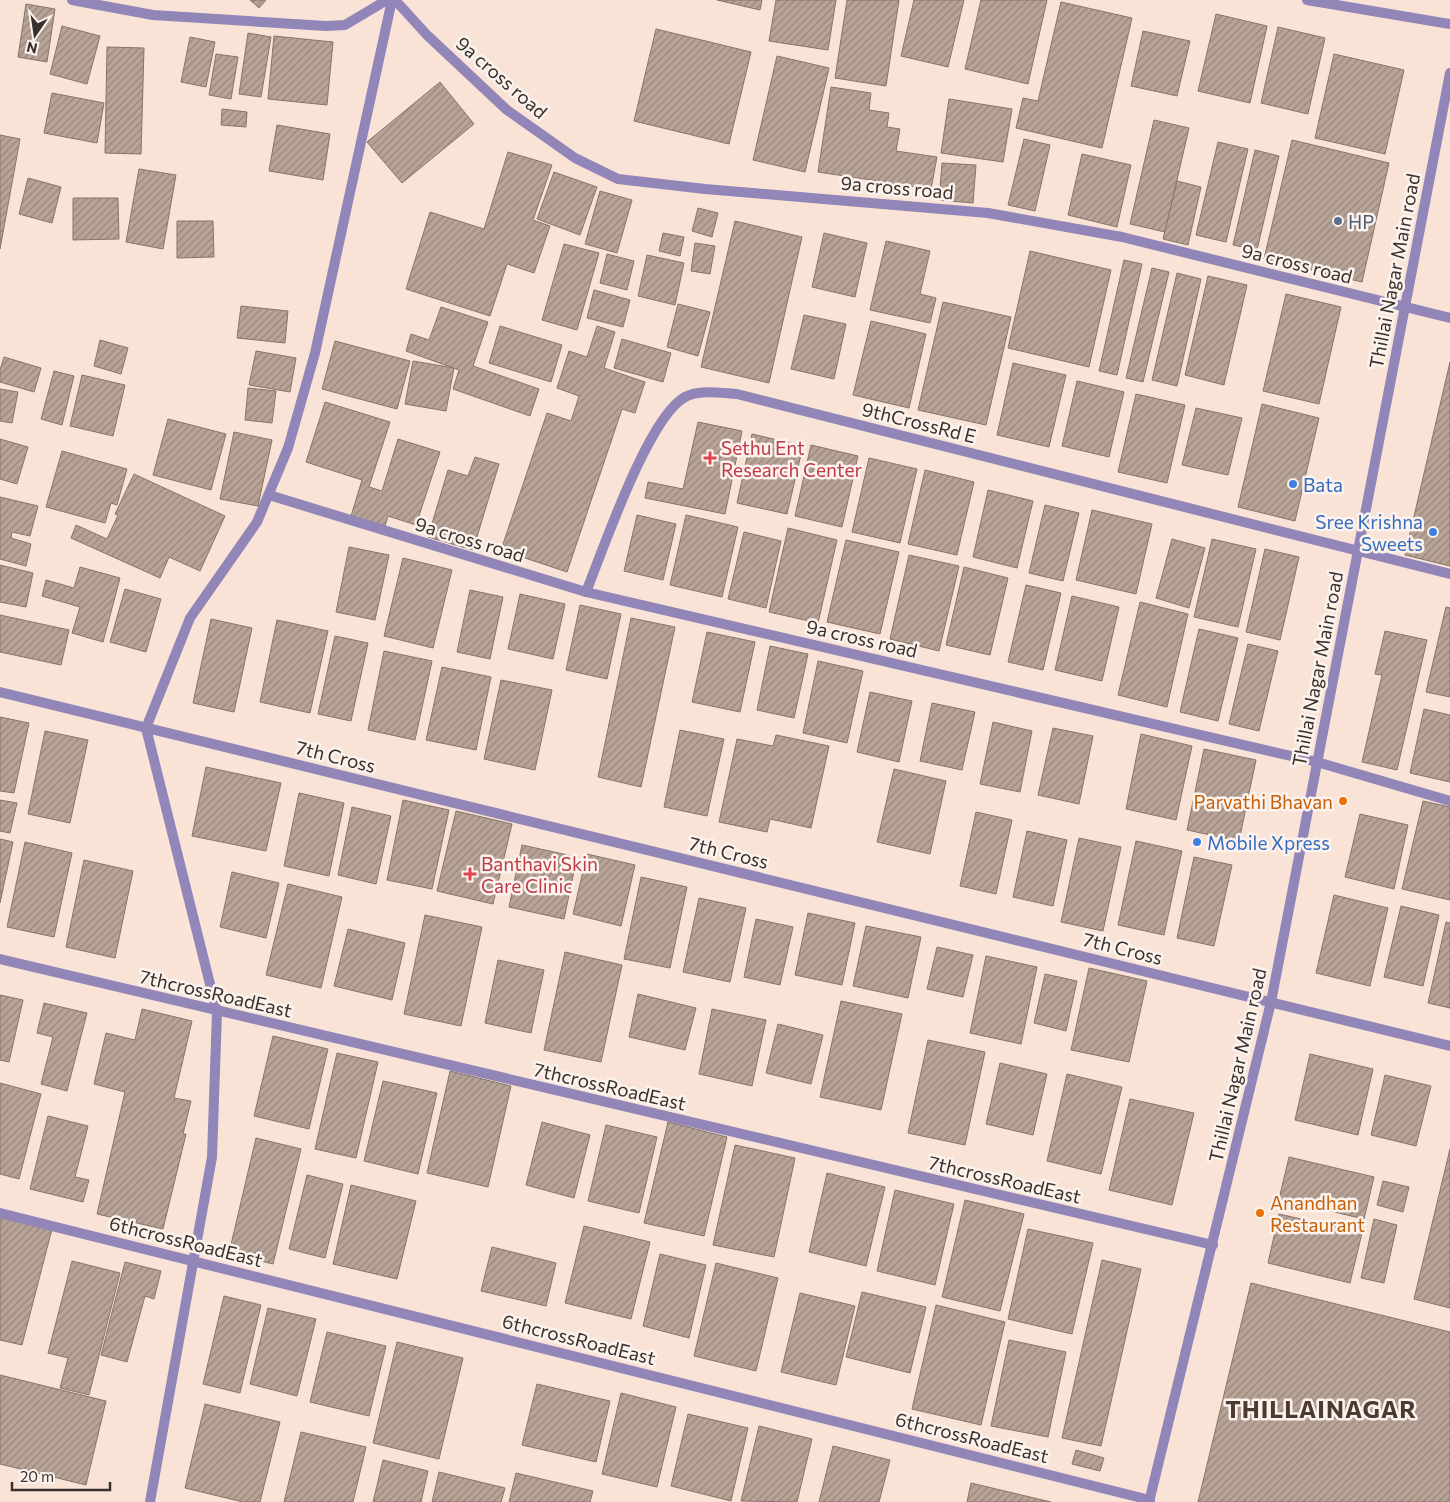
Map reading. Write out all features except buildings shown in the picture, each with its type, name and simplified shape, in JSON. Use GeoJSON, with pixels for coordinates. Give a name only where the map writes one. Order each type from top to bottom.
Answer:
{"type":"FeatureCollection","features":[{"type":"Feature","properties":{"kind":"street"},"geometry":{"type":"LineString","coordinates":[[72,0],[154,15],[309,26],[345,25],[387,0]]}},
{"type":"Feature","properties":{"kind":"street"},"geometry":{"type":"LineString","coordinates":[[150,1502],[212,1157],[217,1012],[146,728],[190,618],[257,522],[288,448],[315,353],[393,0]]}},
{"type":"Feature","properties":{"kind":"street","name":"9a cross road"},"geometry":{"type":"LineString","coordinates":[[393,0],[427,35],[507,110],[576,158],[618,178],[705,189],[988,213],[1122,237],[1450,318]]}},
{"type":"Feature","properties":{"kind":"street"},"geometry":{"type":"LineString","coordinates":[[1308,0],[1450,24]]}},
{"type":"Feature","properties":{"kind":"street","name":"Thillai Nagar Main road"},"geometry":{"type":"LineString","coordinates":[[1150,1501],[1271,1002],[1450,73]]}},
{"type":"Feature","properties":{"kind":"street","name":"9thCrossRd E"},"geometry":{"type":"LineString","coordinates":[[586,592],[644,449],[673,406],[685,397],[706,392],[737,394],[1450,574]]}},
{"type":"Feature","properties":{"kind":"street","name":"9a cross road"},"geometry":{"type":"LineString","coordinates":[[269,495],[586,592],[1317,762],[1450,801]]}},
{"type":"Feature","properties":{"kind":"street","name":"7th Cross"},"geometry":{"type":"LineString","coordinates":[[0,692],[1450,1046]]}},
{"type":"Feature","properties":{"kind":"street","name":"7thcrossRoadEast"},"geometry":{"type":"LineString","coordinates":[[0,959],[217,1012],[1213,1245]]}},
{"type":"Feature","properties":{"kind":"street","name":"6thcrossRoadEast"},"geometry":{"type":"LineString","coordinates":[[0,1213],[1150,1501]]}},
{"type":"Feature","properties":{"kind":"place","name":"HP"},"geometry":{"type":"Point","coordinates":[1338,221]}},
{"type":"Feature","properties":{"kind":"place","name":"Sethu Ent Research Center"},"geometry":{"type":"Point","coordinates":[710,458]}},
{"type":"Feature","properties":{"kind":"place","name":"Bata"},"geometry":{"type":"Point","coordinates":[1293,484]}},
{"type":"Feature","properties":{"kind":"place","name":"Sree Krishna Sweets"},"geometry":{"type":"Point","coordinates":[1433,532]}},
{"type":"Feature","properties":{"kind":"place","name":"Parvathi Bhavan"},"geometry":{"type":"Point","coordinates":[1343,801]}},
{"type":"Feature","properties":{"kind":"place","name":"Mobile Xpress"},"geometry":{"type":"Point","coordinates":[1197,842]}},
{"type":"Feature","properties":{"kind":"place","name":"Banthavi Skin Care Clinic"},"geometry":{"type":"Point","coordinates":[470,874]}},
{"type":"Feature","properties":{"kind":"place","name":"Anandhan Restaurant"},"geometry":{"type":"Point","coordinates":[1260,1213]}},
{"type":"Feature","properties":{"kind":"district","name":"THILLAINAGAR"},"geometry":{"type":"Point","coordinates":[1321,1408]}}]}
